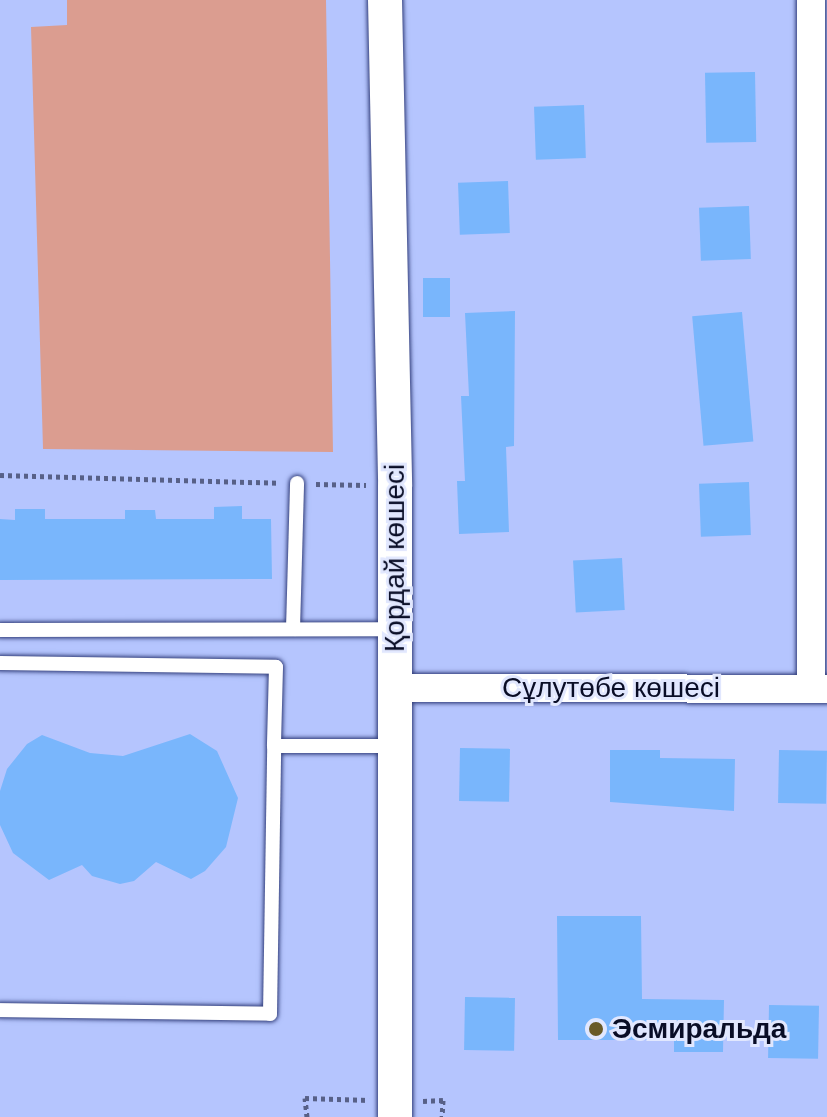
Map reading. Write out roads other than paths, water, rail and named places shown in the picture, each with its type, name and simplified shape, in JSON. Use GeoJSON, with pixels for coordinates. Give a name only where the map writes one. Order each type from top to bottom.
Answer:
{"type":"FeatureCollection","features":[{"type":"Feature","properties":{"kind":"street","name":"Қордай көшесі"},"geometry":{"type":"LineString","coordinates":[[385,0],[395,486],[395,1117]]}},
{"type":"Feature","properties":{"kind":"street"},"geometry":{"type":"LineString","coordinates":[[811,0],[819,688]]}},
{"type":"Feature","properties":{"kind":"street","name":"Сұлутөбе көшесі"},"geometry":{"type":"LineString","coordinates":[[395,688],[819,688]]}},
{"type":"Feature","properties":{"kind":"lane"},"geometry":{"type":"LineString","coordinates":[[293,629],[297,483]]}},
{"type":"Feature","properties":{"kind":"lane"},"geometry":{"type":"LineString","coordinates":[[0,630],[395,629]]}},
{"type":"Feature","properties":{"kind":"lane"},"geometry":{"type":"LineString","coordinates":[[0,663],[276,667],[270,1014],[0,1010]]}},
{"type":"Feature","properties":{"kind":"lane"},"geometry":{"type":"LineString","coordinates":[[274,746],[395,746]]}},
{"type":"Feature","properties":{"kind":"place","name":"Эсмиральда"},"geometry":{"type":"Point","coordinates":[596,1029]}}]}
